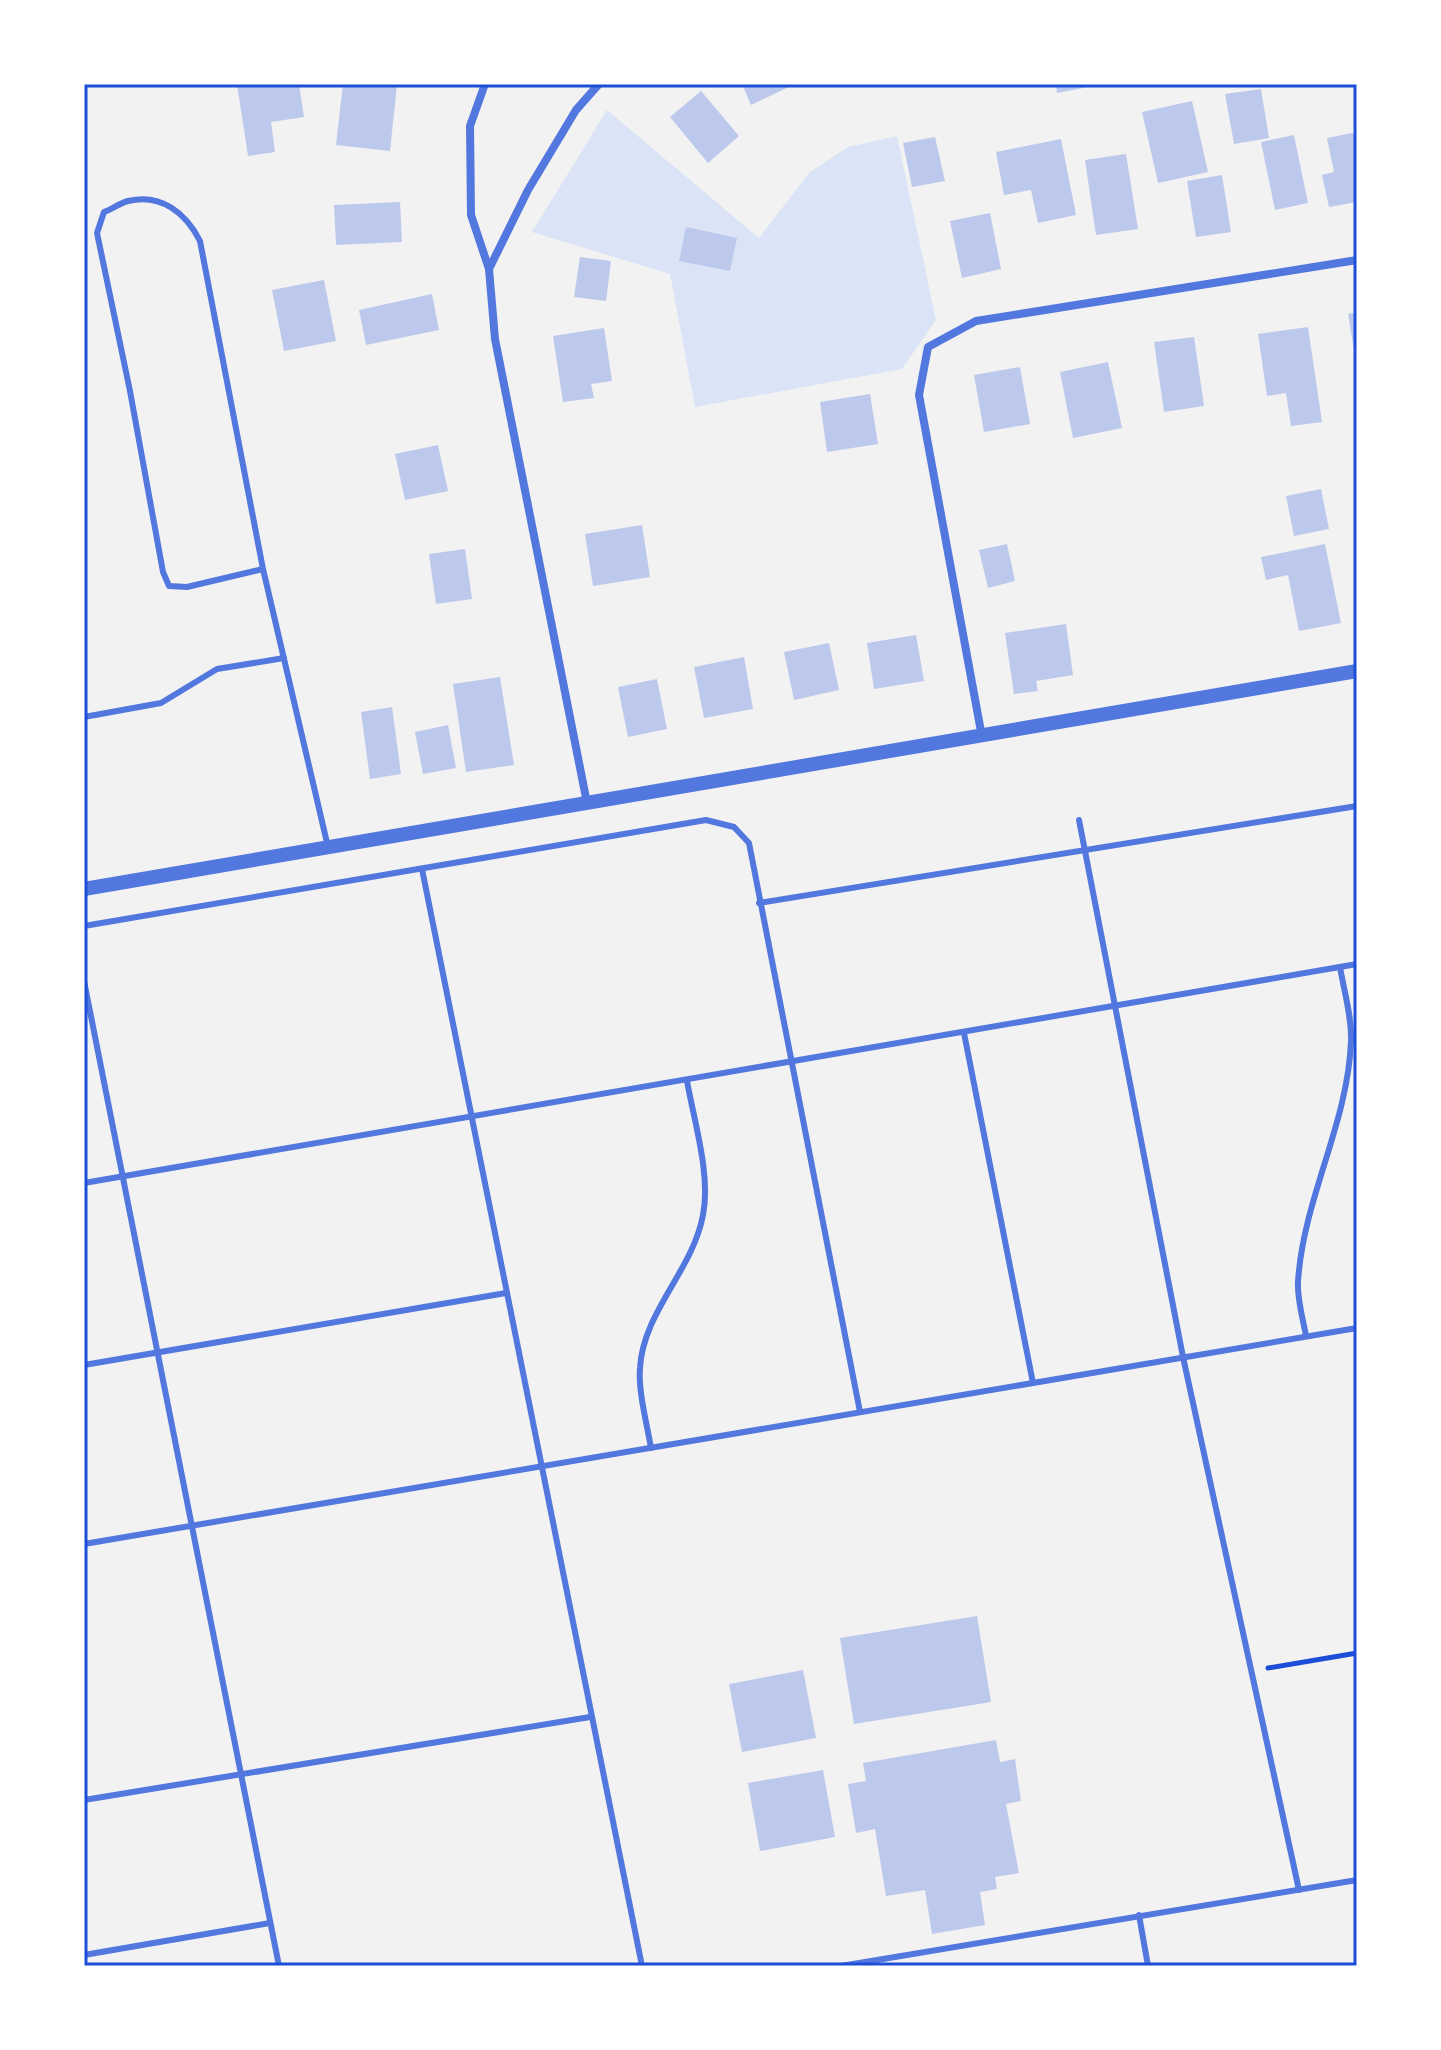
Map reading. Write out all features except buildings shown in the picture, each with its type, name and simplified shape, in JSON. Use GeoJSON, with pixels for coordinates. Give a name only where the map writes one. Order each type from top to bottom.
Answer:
{"type":"FeatureCollection","features":[{"type":"Feature","properties":{"kind":"street"},"geometry":{"type":"LineString","coordinates":[[485,84],[470,126],[471,215],[489,269],[495,339],[587,803]]}},
{"type":"Feature","properties":{"kind":"street"},"geometry":{"type":"LineString","coordinates":[[489,269],[528,190],[576,110],[599,84]]}},
{"type":"Feature","properties":{"kind":"street"},"geometry":{"type":"LineString","coordinates":[[982,737],[919,395],[928,347],[976,321],[1357,260]]}},
{"type":"Feature","properties":{"kind":"street"},"geometry":{"type":"LineString","coordinates":[[84,889],[1357,671]]}},
{"type":"Feature","properties":{"kind":"lane"},"geometry":{"type":"LineString","coordinates":[[263,569],[187,587],[169,586],[163,572],[97,233],[104,212],[128,201],[161,200],[191,224],[200,241],[263,569],[328,847]]}},
{"type":"Feature","properties":{"kind":"lane"},"geometry":{"type":"LineString","coordinates":[[84,717],[161,703],[217,669],[284,658]]}},
{"type":"Feature","properties":{"kind":"lane"},"geometry":{"type":"LineString","coordinates":[[759,903],[1357,806]]}},
{"type":"Feature","properties":{"kind":"lane"},"geometry":{"type":"LineString","coordinates":[[84,926],[706,820],[734,827],[749,843],[860,1412]]}},
{"type":"Feature","properties":{"kind":"lane"},"geometry":{"type":"LineString","coordinates":[[1079,820],[1183,1357],[1299,1890]]}},
{"type":"Feature","properties":{"kind":"lane"},"geometry":{"type":"LineString","coordinates":[[422,869],[642,1966]]}},
{"type":"Feature","properties":{"kind":"lane"},"geometry":{"type":"LineString","coordinates":[[84,1183],[1357,964]]}},
{"type":"Feature","properties":{"kind":"lane"},"geometry":{"type":"LineString","coordinates":[[1306,1336],[1298,1285],[1303,1235],[1332,1142],[1347,1075],[1351,1037],[1340,967]]}},
{"type":"Feature","properties":{"kind":"lane"},"geometry":{"type":"LineString","coordinates":[[84,981],[279,1966]]}},
{"type":"Feature","properties":{"kind":"lane"},"geometry":{"type":"LineString","coordinates":[[964,1033],[1033,1383]]}},
{"type":"Feature","properties":{"kind":"lane"},"geometry":{"type":"LineString","coordinates":[[651,1448],[639,1370],[645,1340],[695,1241],[704,1214],[704,1177],[687,1081]]}},
{"type":"Feature","properties":{"kind":"lane"},"geometry":{"type":"LineString","coordinates":[[84,1365],[506,1293]]}},
{"type":"Feature","properties":{"kind":"lane"},"geometry":{"type":"LineString","coordinates":[[84,1544],[1357,1328]]}},
{"type":"Feature","properties":{"kind":"lane"},"geometry":{"type":"LineString","coordinates":[[84,1800],[590,1717]]}},
{"type":"Feature","properties":{"kind":"lane"},"geometry":{"type":"LineString","coordinates":[[841,1966],[1357,1880]]}},
{"type":"Feature","properties":{"kind":"lane"},"geometry":{"type":"LineString","coordinates":[[1139,1915],[1148,1966]]}},
{"type":"Feature","properties":{"kind":"lane"},"geometry":{"type":"LineString","coordinates":[[84,1955],[270,1923]]}},
{"type":"Feature","properties":{"kind":"path"},"geometry":{"type":"LineString","coordinates":[[1251,1671],[1357,1653]]}},
{"type":"Feature","properties":{"kind":"shaded area"},"geometry":{"type":"Polygon","coordinates":[[[607,110],[759,238],[809,173],[848,147],[897,136],[936,320],[902,369],[695,407],[670,274],[532,232],[607,110]]]}}]}
